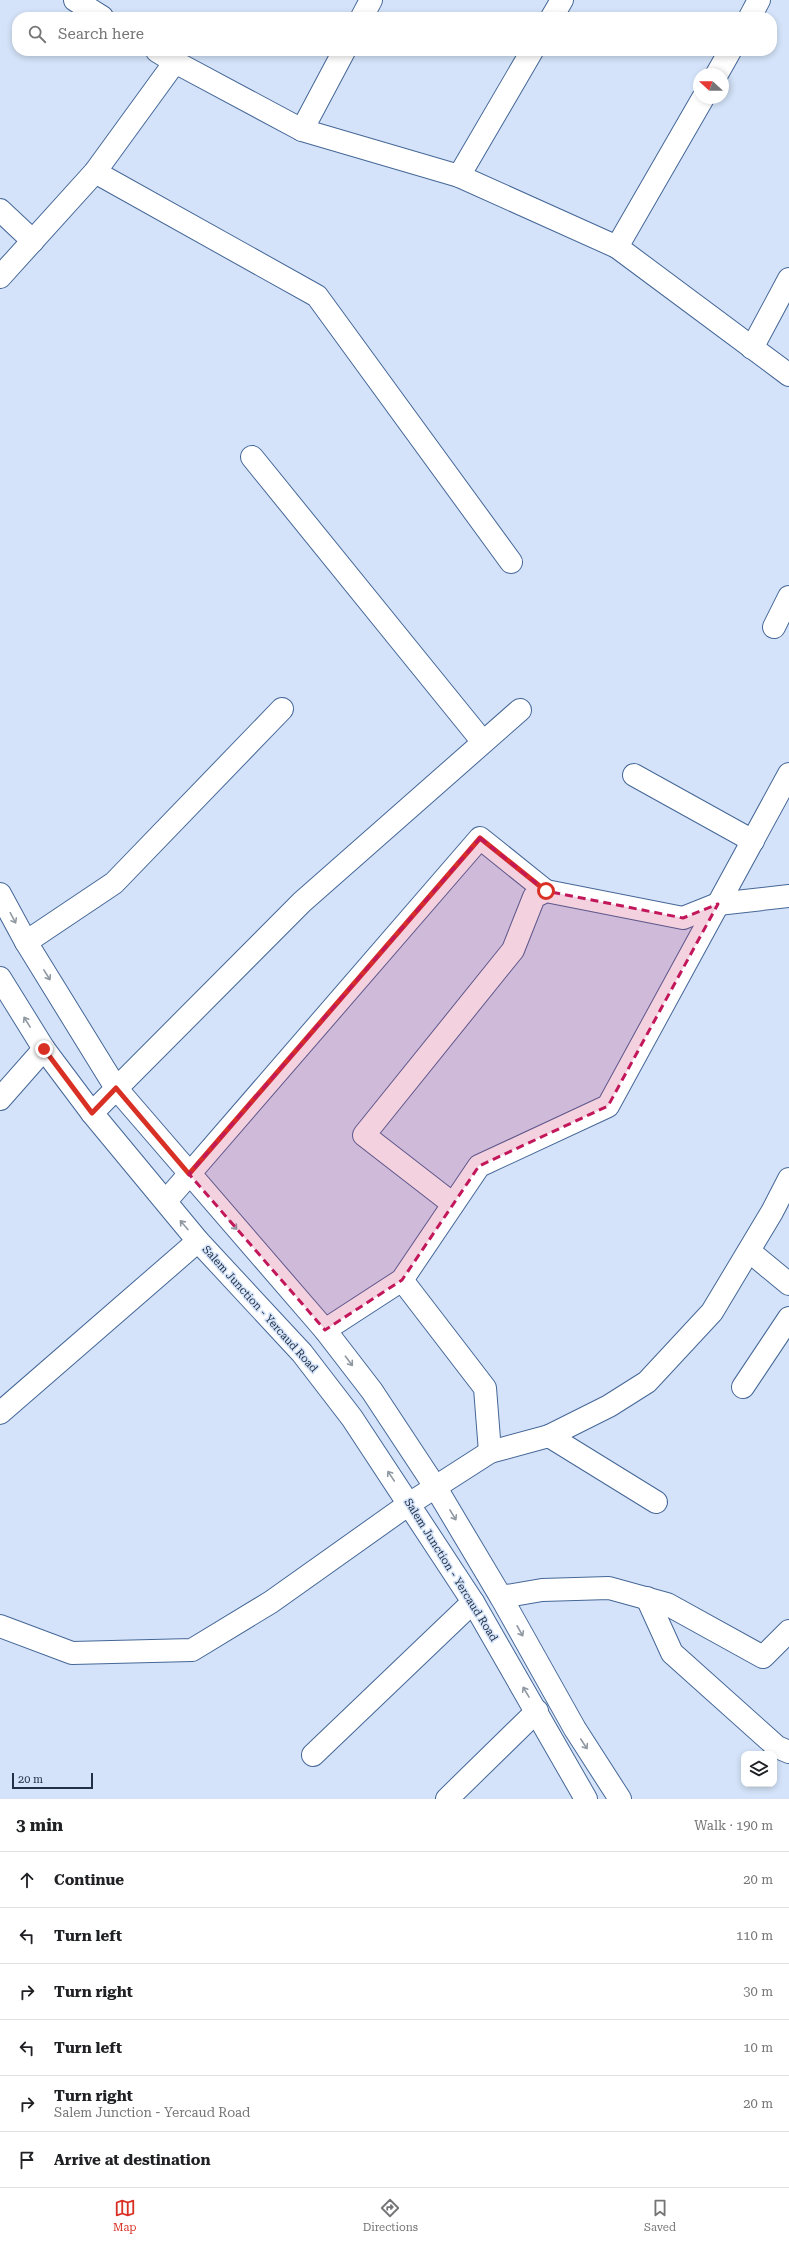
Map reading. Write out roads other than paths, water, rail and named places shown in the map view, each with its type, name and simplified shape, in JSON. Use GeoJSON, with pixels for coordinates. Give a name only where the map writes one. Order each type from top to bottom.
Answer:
{"type":"FeatureCollection","features":[{"type":"Feature","properties":{"kind":"street"},"geometry":{"type":"LineString","coordinates":[[75,0],[94,12]]}},
{"type":"Feature","properties":{"kind":"street"},"geometry":{"type":"LineString","coordinates":[[365,12],[371,0]]}},
{"type":"Feature","properties":{"kind":"street"},"geometry":{"type":"LineString","coordinates":[[555,12],[562,0]]}},
{"type":"Feature","properties":{"kind":"street"},"geometry":{"type":"LineString","coordinates":[[753,12],[759,0]]}},
{"type":"Feature","properties":{"kind":"street"},"geometry":{"type":"LineString","coordinates":[[165,56],[302,130],[459,176],[617,247],[789,375]]}},
{"type":"Feature","properties":{"kind":"street"},"geometry":{"type":"LineString","coordinates":[[302,130],[341,56]]}},
{"type":"Feature","properties":{"kind":"street"},"geometry":{"type":"LineString","coordinates":[[459,176],[529,56]]}},
{"type":"Feature","properties":{"kind":"street"},"geometry":{"type":"LineString","coordinates":[[720,68],[727,56]]}},
{"type":"Feature","properties":{"kind":"street"},"geometry":{"type":"LineString","coordinates":[[0,277],[95,172],[175,62]]}},
{"type":"Feature","properties":{"kind":"street"},"geometry":{"type":"LineString","coordinates":[[617,247],[700,104]]}},
{"type":"Feature","properties":{"kind":"street"},"geometry":{"type":"LineString","coordinates":[[95,172],[317,296],[511,562]]}},
{"type":"Feature","properties":{"kind":"street"},"geometry":{"type":"LineString","coordinates":[[0,210],[33,241]]}},
{"type":"Feature","properties":{"kind":"street"},"geometry":{"type":"LineString","coordinates":[[752,348],[789,279]]}},
{"type":"Feature","properties":{"kind":"street"},"geometry":{"type":"LineString","coordinates":[[252,457],[483,742]]}},
{"type":"Feature","properties":{"kind":"street"},"geometry":{"type":"LineString","coordinates":[[774,627],[789,597]]}},
{"type":"Feature","properties":{"kind":"street"},"geometry":{"type":"LineString","coordinates":[[26,942],[114,883],[282,709]]}},
{"type":"Feature","properties":{"kind":"street"},"geometry":{"type":"LineString","coordinates":[[92,1113],[302,902],[520,710]]}},
{"type":"Feature","properties":{"kind":"street"},"geometry":{"type":"LineString","coordinates":[[325,1330],[402,1280],[479,1166],[608,1106],[789,774]]}},
{"type":"Feature","properties":{"kind":"street"},"geometry":{"type":"LineString","coordinates":[[634,775],[753,841]]}},
{"type":"Feature","properties":{"kind":"street"},"geometry":{"type":"LineString","coordinates":[[166,1201],[480,838],[546,891],[683,918],[718,904],[789,896]]}},
{"type":"Feature","properties":{"kind":"street"},"geometry":{"type":"LineString","coordinates":[[453,1204],[364,1135],[513,950],[534,897],[546,891]]}},
{"type":"Feature","properties":{"kind":"street"},"geometry":{"type":"LineString","coordinates":[[0,894],[26,942],[116,1088],[325,1330],[372,1391],[436,1488],[501,1597],[575,1730],[620,1799]]}},
{"type":"Feature","properties":{"kind":"street","name":"Salem Junction - Yercaud Road"},"geometry":{"type":"LineString","coordinates":[[0,978],[44,1049],[92,1113],[198,1241],[302,1353],[352,1418],[473,1602],[537,1711],[586,1799]]}},
{"type":"Feature","properties":{"kind":"street"},"geometry":{"type":"LineString","coordinates":[[0,1099],[44,1049]]}},
{"type":"Feature","properties":{"kind":"street"},"geometry":{"type":"LineString","coordinates":[[0,1626],[72,1653],[192,1650],[271,1602],[409,1504],[490,1452],[549,1436],[609,1406],[647,1382],[712,1312],[772,1212],[789,1179]]}},
{"type":"Feature","properties":{"kind":"street"},"geometry":{"type":"LineString","coordinates":[[0,1413],[198,1241]]}},
{"type":"Feature","properties":{"kind":"street"},"geometry":{"type":"LineString","coordinates":[[749,1251],[789,1284]]}},
{"type":"Feature","properties":{"kind":"street"},"geometry":{"type":"LineString","coordinates":[[402,1280],[485,1388],[490,1452]]}},
{"type":"Feature","properties":{"kind":"street"},"geometry":{"type":"LineString","coordinates":[[743,1387],[789,1318]]}},
{"type":"Feature","properties":{"kind":"street"},"geometry":{"type":"LineString","coordinates":[[549,1436],[656,1502]]}},
{"type":"Feature","properties":{"kind":"street"},"geometry":{"type":"LineString","coordinates":[[501,1597],[542,1590],[609,1588],[667,1604],[763,1657],[789,1631]]}},
{"type":"Feature","properties":{"kind":"street"},"geometry":{"type":"LineString","coordinates":[[647,1598],[672,1653],[777,1747],[789,1752]]}},
{"type":"Feature","properties":{"kind":"street"},"geometry":{"type":"LineString","coordinates":[[313,1755],[473,1602]]}},
{"type":"Feature","properties":{"kind":"street"},"geometry":{"type":"LineString","coordinates":[[447,1799],[537,1711]]}}]}
